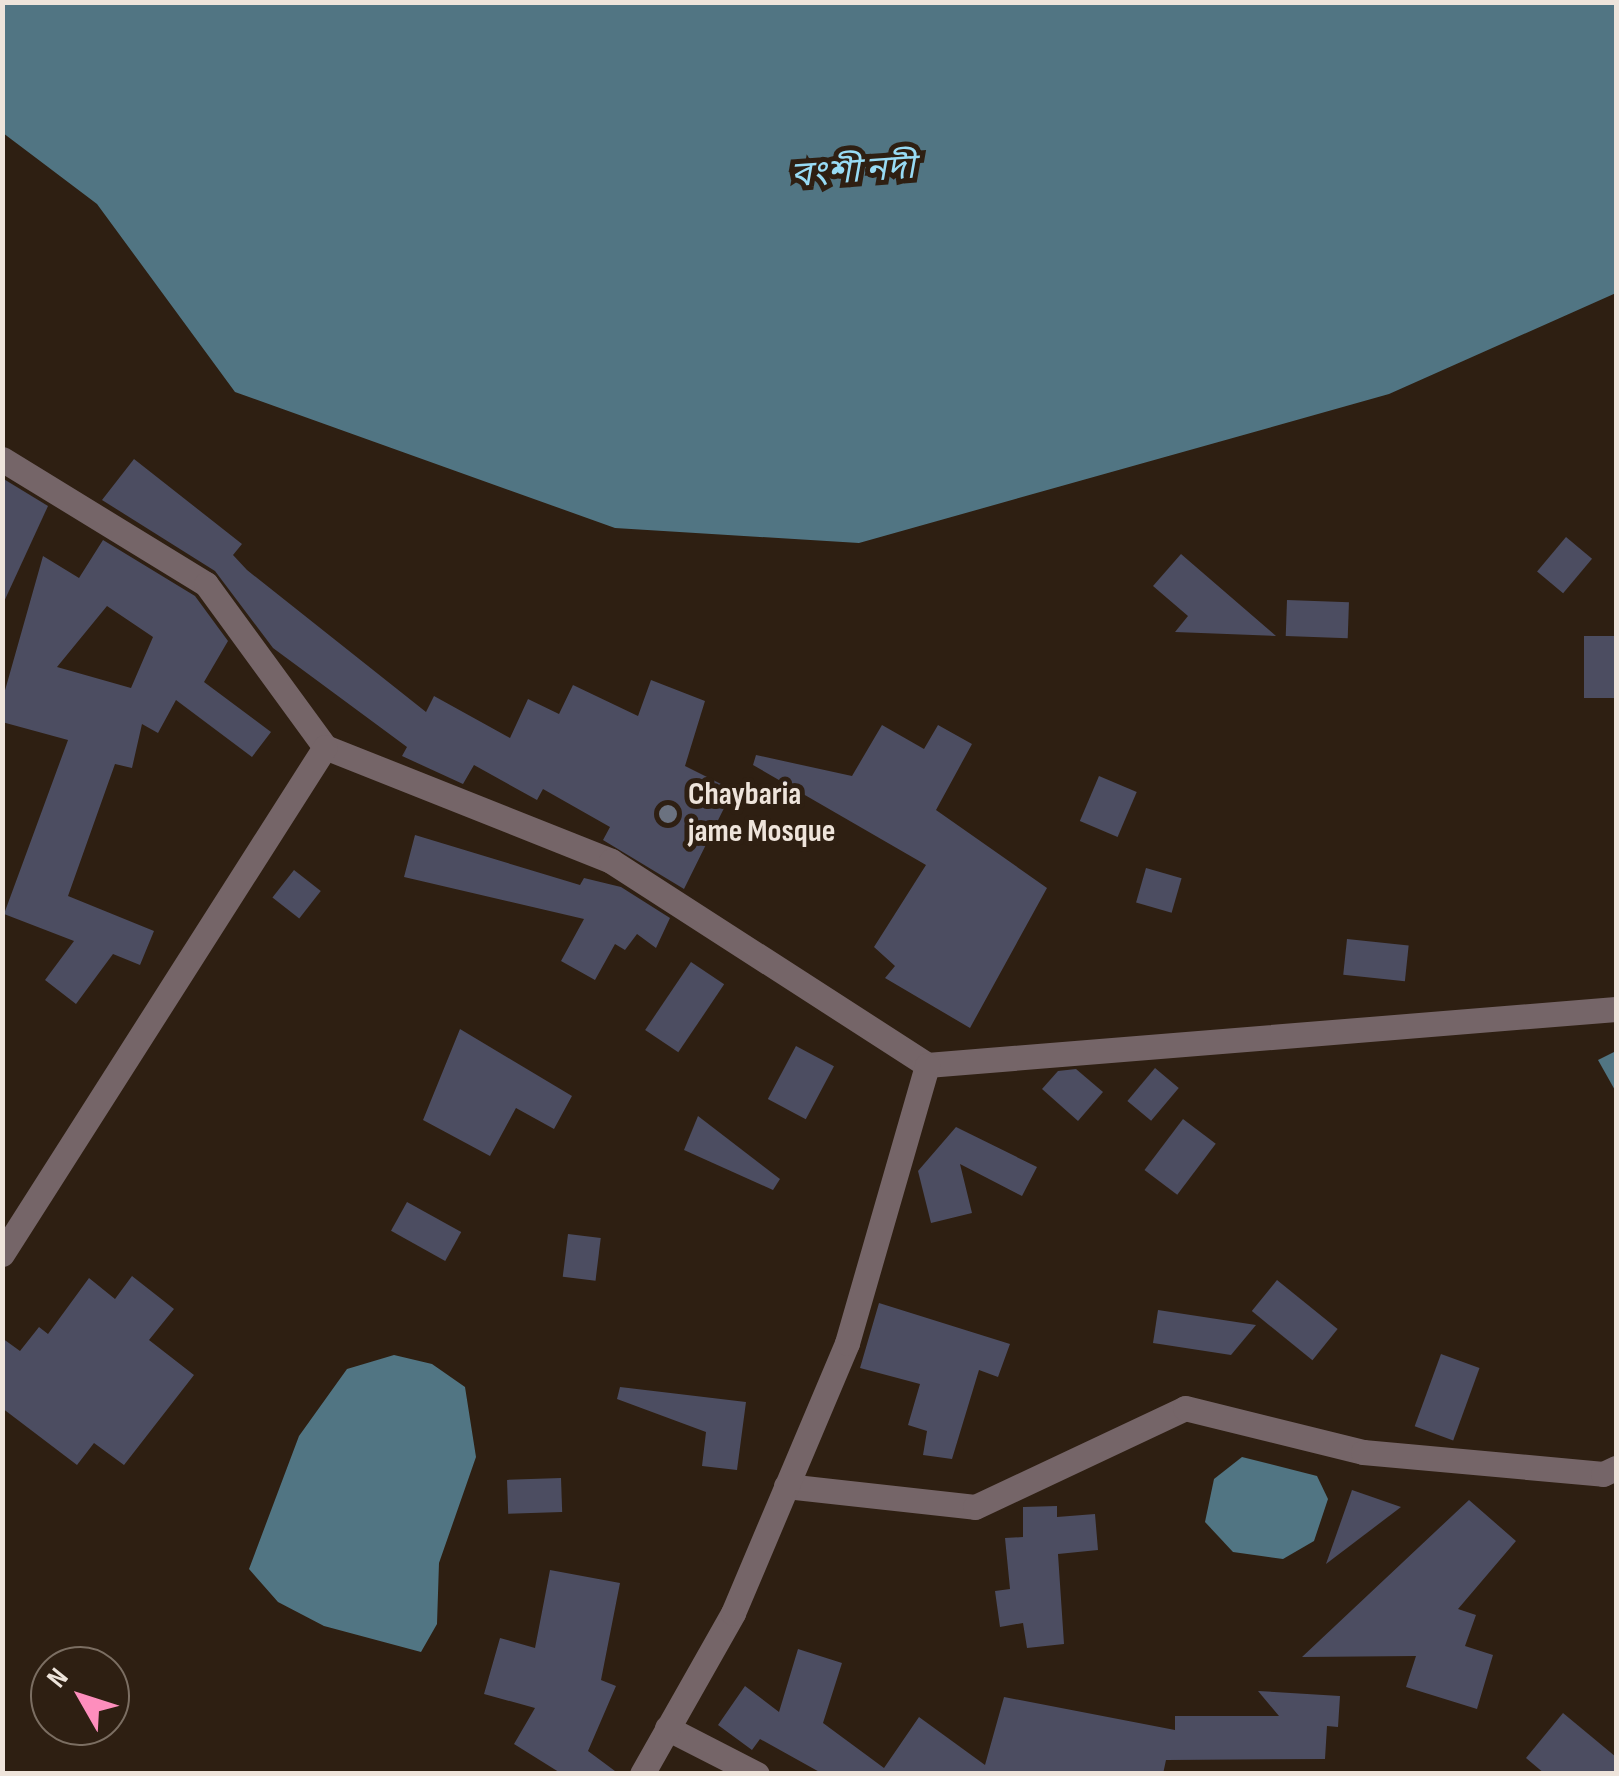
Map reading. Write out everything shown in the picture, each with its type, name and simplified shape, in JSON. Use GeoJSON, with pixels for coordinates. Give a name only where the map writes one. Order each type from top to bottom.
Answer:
{"type":"FeatureCollection","features":[{"type":"Feature","properties":{"kind":"street"},"geometry":{"type":"LineString","coordinates":[[2,458],[206,584],[325,747],[611,861],[927,1065],[1616,1009]]}},
{"type":"Feature","properties":{"kind":"street"},"geometry":{"type":"LineString","coordinates":[[2,1254],[325,747]]}},
{"type":"Feature","properties":{"kind":"street"},"geometry":{"type":"LineString","coordinates":[[642,1774],[733,1613],[846,1343],[927,1065]]}},
{"type":"Feature","properties":{"kind":"street"},"geometry":{"type":"LineString","coordinates":[[786,1486],[975,1507],[1186,1408],[1363,1452],[1603,1474],[1616,1468]]}},
{"type":"Feature","properties":{"kind":"street"},"geometry":{"type":"LineString","coordinates":[[667,1728],[757,1774]]}},
{"type":"Feature","properties":{"kind":"water","name":"বংশী নদী"},"geometry":{"type":"Polygon","coordinates":[[[3,2],[1616,3],[1616,293],[1389,394],[859,543],[615,528],[235,392],[97,204],[3,133],[3,2]]]}},
{"type":"Feature","properties":{"kind":"water"},"geometry":{"type":"Polygon","coordinates":[[[1616,1051],[1616,1092],[1598,1060],[1616,1051]]]}},
{"type":"Feature","properties":{"kind":"water"},"geometry":{"type":"Polygon","coordinates":[[[394,1355],[432,1364],[465,1387],[476,1457],[439,1563],[437,1624],[421,1652],[324,1626],[278,1602],[249,1569],[299,1436],[347,1369],[394,1355]]]}},
{"type":"Feature","properties":{"kind":"water"},"geometry":{"type":"Polygon","coordinates":[[[1242,1457],[1317,1476],[1328,1499],[1314,1541],[1283,1559],[1233,1552],[1205,1522],[1214,1479],[1242,1457]]]}},
{"type":"Feature","properties":{"kind":"building"},"geometry":{"type":"Polygon","coordinates":[[[134,459],[242,544],[233,555],[247,570],[426,712],[434,696],[510,738],[528,699],[559,714],[573,685],[638,716],[651,680],[705,701],[685,766],[733,790],[684,889],[603,840],[610,827],[543,789],[537,800],[474,765],[463,784],[402,756],[407,747],[273,648],[215,571],[102,500],[134,459]]]}},
{"type":"Feature","properties":{"kind":"building"},"geometry":{"type":"Polygon","coordinates":[[[2,478],[48,506],[2,606],[2,478]]]}},
{"type":"Feature","properties":{"kind":"building"},"geometry":{"type":"Polygon","coordinates":[[[1566,537],[1592,559],[1563,593],[1537,571],[1566,537]]]}},
{"type":"Feature","properties":{"kind":"building"},"geometry":{"type":"Polygon","coordinates":[[[103,540],[195,596],[228,641],[204,682],[271,732],[252,757],[176,700],[158,733],[142,724],[132,768],[115,764],[68,896],[154,931],[140,965],[113,954],[76,1004],[45,980],[74,941],[4,914],[68,740],[2,722],[2,701],[43,556],[79,578],[103,540]],[[107,606],[57,667],[131,688],[153,637],[107,606]]]}},
{"type":"Feature","properties":{"kind":"building"},"geometry":{"type":"Polygon","coordinates":[[[1181,554],[1276,636],[1175,632],[1188,616],[1153,586],[1181,554]]]}},
{"type":"Feature","properties":{"kind":"building"},"geometry":{"type":"Polygon","coordinates":[[[1287,600],[1349,602],[1348,638],[1286,636],[1287,600]]]}},
{"type":"Feature","properties":{"kind":"building"},"geometry":{"type":"Polygon","coordinates":[[[1584,636],[1616,636],[1616,698],[1584,698],[1584,636]]]}},
{"type":"Feature","properties":{"kind":"building"},"geometry":{"type":"Polygon","coordinates":[[[882,725],[924,749],[938,725],[972,744],[936,810],[1047,888],[970,1028],[885,978],[895,966],[874,947],[926,865],[753,765],[756,755],[852,776],[882,725]]]}},
{"type":"Feature","properties":{"kind":"building"},"geometry":{"type":"Polygon","coordinates":[[[1099,776],[1137,792],[1118,837],[1080,821],[1099,776]]]}},
{"type":"Feature","properties":{"kind":"building"},"geometry":{"type":"Polygon","coordinates":[[[415,835],[580,885],[584,878],[621,887],[670,918],[656,948],[637,934],[625,950],[615,944],[595,980],[561,961],[584,919],[404,877],[415,835]]]}},
{"type":"Feature","properties":{"kind":"building"},"geometry":{"type":"Polygon","coordinates":[[[1146,868],[1182,878],[1172,913],[1136,903],[1146,868]]]}},
{"type":"Feature","properties":{"kind":"building"},"geometry":{"type":"Polygon","coordinates":[[[294,870],[321,891],[299,919],[272,898],[294,870]]]}},
{"type":"Feature","properties":{"kind":"building"},"geometry":{"type":"Polygon","coordinates":[[[1347,939],[1409,945],[1405,981],[1343,975],[1347,939]]]}},
{"type":"Feature","properties":{"kind":"building"},"geometry":{"type":"Polygon","coordinates":[[[691,962],[724,984],[678,1052],[645,1030],[691,962]]]}},
{"type":"Feature","properties":{"kind":"building"},"geometry":{"type":"Polygon","coordinates":[[[460,1029],[572,1096],[554,1129],[516,1108],[490,1156],[423,1120],[460,1029]]]}},
{"type":"Feature","properties":{"kind":"building"},"geometry":{"type":"Polygon","coordinates":[[[796,1046],[834,1066],[806,1119],[768,1099],[796,1046]]]}},
{"type":"Feature","properties":{"kind":"building"},"geometry":{"type":"Polygon","coordinates":[[[1155,1068],[1179,1088],[1151,1121],[1127,1101],[1155,1068]]]}},
{"type":"Feature","properties":{"kind":"building"},"geometry":{"type":"Polygon","coordinates":[[[1076,1069],[1103,1092],[1078,1121],[1042,1089],[1058,1071],[1076,1069]]]}},
{"type":"Feature","properties":{"kind":"building"},"geometry":{"type":"Polygon","coordinates":[[[698,1116],[780,1179],[773,1190],[684,1150],[698,1116]]]}},
{"type":"Feature","properties":{"kind":"building"},"geometry":{"type":"Polygon","coordinates":[[[1183,1119],[1216,1144],[1177,1195],[1144,1170],[1183,1119]]]}},
{"type":"Feature","properties":{"kind":"building"},"geometry":{"type":"Polygon","coordinates":[[[956,1127],[1037,1167],[1022,1196],[960,1164],[972,1213],[931,1223],[918,1171],[956,1127]]]}},
{"type":"Feature","properties":{"kind":"building"},"geometry":{"type":"Polygon","coordinates":[[[407,1202],[461,1232],[445,1261],[391,1231],[407,1202]]]}},
{"type":"Feature","properties":{"kind":"building"},"geometry":{"type":"Polygon","coordinates":[[[568,1234],[601,1238],[596,1281],[563,1277],[568,1234]]]}},
{"type":"Feature","properties":{"kind":"building"},"geometry":{"type":"Polygon","coordinates":[[[132,1276],[174,1309],[149,1340],[194,1375],[124,1465],[94,1443],[77,1465],[2,1408],[2,1338],[20,1351],[39,1327],[48,1334],[89,1278],[115,1299],[132,1276]]]}},
{"type":"Feature","properties":{"kind":"building"},"geometry":{"type":"Polygon","coordinates":[[[1277,1280],[1338,1329],[1312,1360],[1252,1311],[1277,1280]]]}},
{"type":"Feature","properties":{"kind":"building"},"geometry":{"type":"Polygon","coordinates":[[[879,1303],[1010,1344],[998,1377],[979,1370],[952,1459],[923,1455],[927,1431],[908,1425],[920,1384],[860,1368],[879,1303]]]}},
{"type":"Feature","properties":{"kind":"building"},"geometry":{"type":"Polygon","coordinates":[[[1158,1310],[1256,1325],[1231,1355],[1153,1343],[1158,1310]]]}},
{"type":"Feature","properties":{"kind":"building"},"geometry":{"type":"Polygon","coordinates":[[[1441,1354],[1480,1368],[1453,1440],[1415,1426],[1441,1354]]]}},
{"type":"Feature","properties":{"kind":"building"},"geometry":{"type":"Polygon","coordinates":[[[620,1387],[746,1402],[737,1470],[702,1466],[706,1432],[617,1399],[620,1387]]]}},
{"type":"Feature","properties":{"kind":"building"},"geometry":{"type":"Polygon","coordinates":[[[561,1478],[562,1512],[508,1514],[507,1480],[561,1478]]]}},
{"type":"Feature","properties":{"kind":"building"},"geometry":{"type":"Polygon","coordinates":[[[1352,1490],[1401,1507],[1326,1564],[1352,1490]]]}},
{"type":"Feature","properties":{"kind":"building"},"geometry":{"type":"Polygon","coordinates":[[[1469,1500],[1516,1541],[1458,1609],[1476,1615],[1465,1646],[1493,1655],[1477,1709],[1406,1687],[1416,1656],[1302,1657],[1469,1500]]]}},
{"type":"Feature","properties":{"kind":"building"},"geometry":{"type":"Polygon","coordinates":[[[1057,1506],[1057,1517],[1095,1514],[1098,1550],[1058,1554],[1064,1644],[1027,1648],[1023,1623],[1000,1627],[995,1591],[1010,1589],[1005,1538],[1023,1537],[1023,1507],[1057,1506]]]}},
{"type":"Feature","properties":{"kind":"building"},"geometry":{"type":"Polygon","coordinates":[[[550,1570],[620,1583],[601,1680],[616,1686],[588,1751],[619,1774],[562,1774],[514,1744],[535,1708],[484,1694],[500,1638],[535,1648],[550,1570]]]}},
{"type":"Feature","properties":{"kind":"building"},"geometry":{"type":"Polygon","coordinates":[[[798,1649],[842,1663],[823,1723],[884,1768],[919,1717],[985,1765],[1004,1697],[1175,1730],[1175,1716],[1279,1716],[1258,1691],[1340,1696],[1338,1727],[1327,1726],[1325,1759],[1166,1760],[1163,1774],[823,1774],[760,1739],[752,1750],[718,1725],[745,1686],[779,1712],[798,1649]]]}},
{"type":"Feature","properties":{"kind":"building"},"geometry":{"type":"Polygon","coordinates":[[[1563,1713],[1616,1757],[1616,1774],[1545,1774],[1526,1758],[1563,1713]]]}},
{"type":"Feature","properties":{"kind":"place","name":"Chaybaria jame Mosque"},"geometry":{"type":"Point","coordinates":[668,814]}}]}
